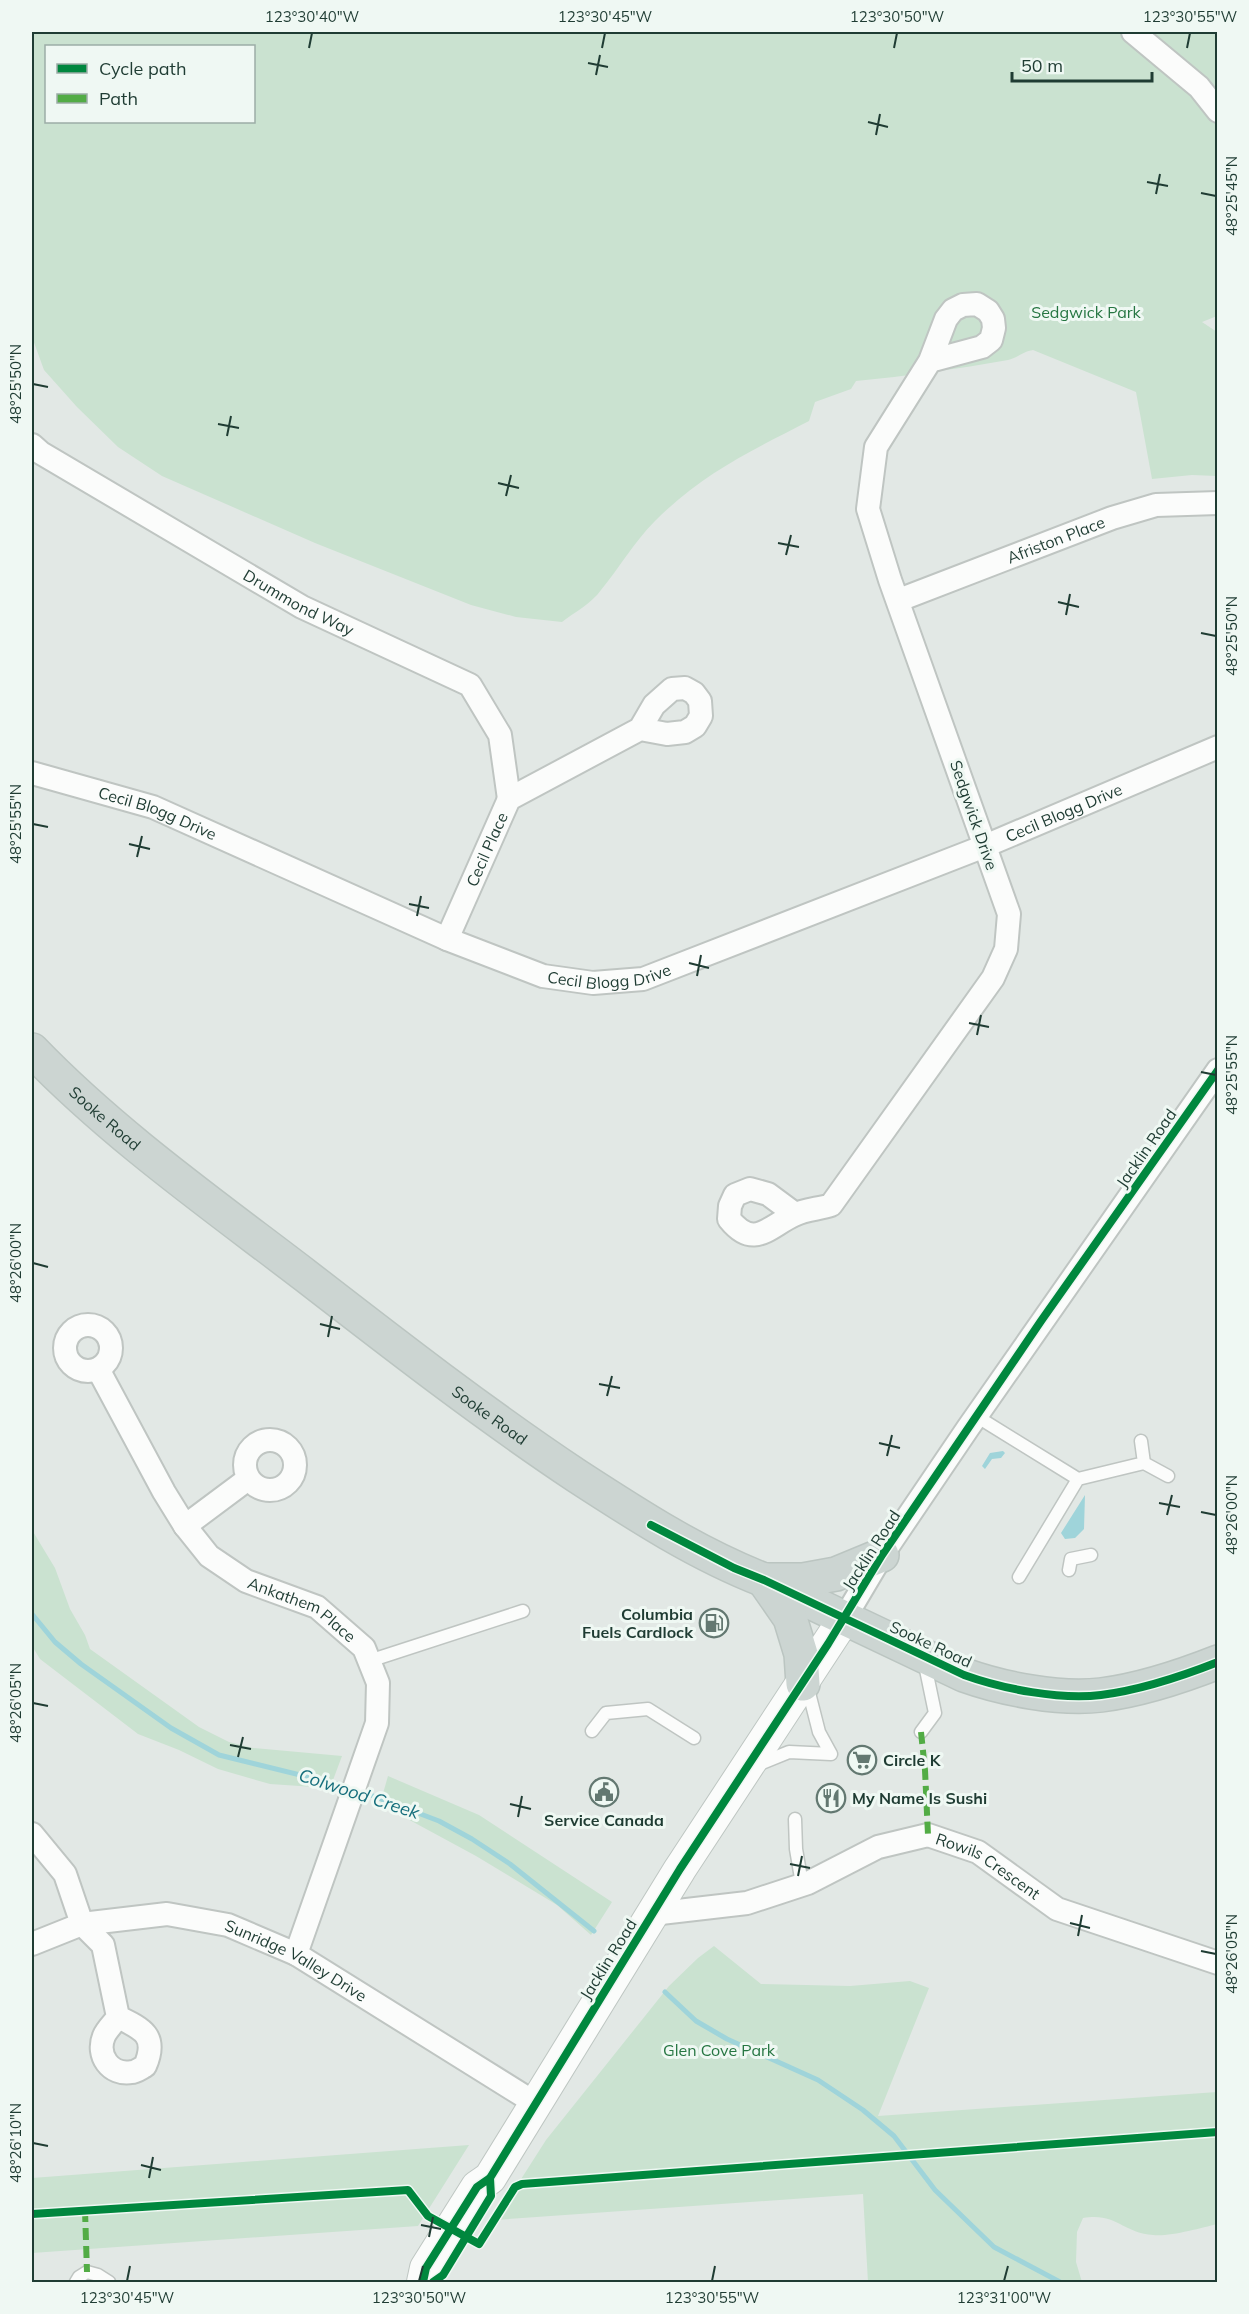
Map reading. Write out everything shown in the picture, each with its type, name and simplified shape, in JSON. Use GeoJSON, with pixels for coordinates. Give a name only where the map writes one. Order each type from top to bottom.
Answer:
{"type":"FeatureCollection","features":[{"type":"Feature","properties":{"kind":"main road","name":"Sooke Road"},"geometry":{"type":"LineString","coordinates":[[32,1050],[103,1118],[361,1319],[511,1432],[651,1525],[734,1568],[923,1656],[997,1687],[1056,1694],[1099,1695],[1148,1686],[1218,1662]]}},
{"type":"Feature","properties":{"kind":"main road"},"geometry":{"type":"LineString","coordinates":[[764,1580],[803,1580],[836,1574],[882,1555]]}},
{"type":"Feature","properties":{"kind":"main road"},"geometry":{"type":"LineString","coordinates":[[764,1580],[790,1618],[801,1654],[804,1681]]}},
{"type":"Feature","properties":{"kind":"main road","name":"Jacklin Road"},"geometry":{"type":"LineString","coordinates":[[423,2283],[426,2268],[477,2187],[490,2178],[652,1914],[844,1618]]}},
{"type":"Feature","properties":{"kind":"main road","name":"Jacklin Road"},"geometry":{"type":"LineString","coordinates":[[433,2283],[443,2275],[491,2196],[490,2178]]}},
{"type":"Feature","properties":{"kind":"street"},"geometry":{"type":"LineString","coordinates":[[1133,32],[1199,87],[1218,111]]}},
{"type":"Feature","properties":{"kind":"street","name":"Sedgwick Drive"},"geometry":{"type":"LineString","coordinates":[[795,1214],[831,1205],[993,978],[1006,949],[1009,914],[868,509],[876,447],[930,361]]}},
{"type":"Feature","properties":{"kind":"street","name":"Drummond Way"},"geometry":{"type":"LineString","coordinates":[[32,445],[41,453],[303,607],[470,685],[500,735],[509,799]]}},
{"type":"Feature","properties":{"kind":"street","name":"Afriston Place"},"geometry":{"type":"LineString","coordinates":[[899,600],[1112,518],[1156,505],[1218,504]]}},
{"type":"Feature","properties":{"kind":"street","name":"Cecil Place"},"geometry":{"type":"LineString","coordinates":[[447,939],[509,799],[640,729]]}},
{"type":"Feature","properties":{"kind":"street","name":"Cecil Blogg Drive"},"geometry":{"type":"LineString","coordinates":[[32,773],[153,807],[447,939],[543,976],[592,983],[643,979],[985,846],[1218,747]]}},
{"type":"Feature","properties":{"kind":"street","name":"Jacklin Road"},"geometry":{"type":"LineString","coordinates":[[844,1618],[882,1555],[976,1416],[1218,1070]]}},
{"type":"Feature","properties":{"kind":"street","name":"Ankathem Place"},"geometry":{"type":"LineString","coordinates":[[98,1369],[164,1492],[185,1526],[209,1556],[246,1581],[317,1607],[364,1648],[378,1683],[376,1723],[296,1954]]}},
{"type":"Feature","properties":{"kind":"street"},"geometry":{"type":"LineString","coordinates":[[185,1526],[248,1479]]}},
{"type":"Feature","properties":{"kind":"street"},"geometry":{"type":"LineString","coordinates":[[32,1834],[65,1874],[81,1924],[103,1945],[118,2017]]}},
{"type":"Feature","properties":{"kind":"street","name":"Rowils Crescent"},"geometry":{"type":"LineString","coordinates":[[652,1914],[747,1903],[802,1884],[878,1847],[927,1835],[978,1852],[1057,1909],[1218,1963]]}},
{"type":"Feature","properties":{"kind":"street","name":"Sunridge Valley Drive"},"geometry":{"type":"LineString","coordinates":[[32,1944],[81,1924],[167,1914],[228,1925],[296,1954],[535,2103]]}},
{"type":"Feature","properties":{"kind":"lane"},"geometry":{"type":"LineString","coordinates":[[976,1416],[1078,1479]]}},
{"type":"Feature","properties":{"kind":"lane"},"geometry":{"type":"LineString","coordinates":[[1141,1441],[1144,1463]]}},
{"type":"Feature","properties":{"kind":"lane"},"geometry":{"type":"LineString","coordinates":[[1019,1577],[1078,1479],[1144,1463],[1168,1476]]}},
{"type":"Feature","properties":{"kind":"lane"},"geometry":{"type":"LineString","coordinates":[[1069,1570],[1071,1559],[1091,1555]]}},
{"type":"Feature","properties":{"kind":"lane"},"geometry":{"type":"LineString","coordinates":[[369,1661],[523,1611]]}},
{"type":"Feature","properties":{"kind":"lane"},"geometry":{"type":"LineString","coordinates":[[921,1732],[935,1713],[923,1656]]}},
{"type":"Feature","properties":{"kind":"lane"},"geometry":{"type":"LineString","coordinates":[[747,1768],[789,1752],[831,1754],[819,1732],[804,1681]]}},
{"type":"Feature","properties":{"kind":"lane"},"geometry":{"type":"LineString","coordinates":[[592,1731],[606,1713],[648,1709],[694,1738]]}},
{"type":"Feature","properties":{"kind":"lane"},"geometry":{"type":"LineString","coordinates":[[795,1819],[796,1849],[802,1884]]}},
{"type":"Feature","properties":{"kind":"lane"},"geometry":{"type":"LineString","coordinates":[[76,2283],[79,2277],[87,2272],[98,2275],[109,2283]]}},
{"type":"Feature","properties":{"kind":"green space","name":"Sedgwick Park"},"geometry":{"type":"Polygon","coordinates":[[[32,32],[1217,32],[1217,316],[1202,322],[1217,332],[1217,476],[1192,475],[1152,479],[1136,392],[1033,350],[1008,360],[856,381],[851,389],[815,402],[809,421],[766,443],[691,489],[647,529],[597,595],[562,622],[516,617],[471,605],[315,543],[162,476],[118,447],[77,407],[44,370],[32,337],[32,32]]]}},
{"type":"Feature","properties":{"kind":"green space"},"geometry":{"type":"Polygon","coordinates":[[[32,1530],[55,1568],[70,1609],[90,1649],[199,1727],[229,1742],[253,1748],[342,1756],[330,1788],[270,1784],[218,1769],[138,1734],[40,1659],[32,1646],[32,1530]]]}},
{"type":"Feature","properties":{"kind":"green space"},"geometry":{"type":"Polygon","coordinates":[[[388,1776],[479,1815],[612,1902],[591,1935],[557,1905],[476,1856],[380,1804],[388,1776]]]}},
{"type":"Feature","properties":{"kind":"green space","name":"Glen Cove Park"},"geometry":{"type":"Polygon","coordinates":[[[714,1946],[761,1984],[850,1986],[910,1981],[929,1988],[878,2116],[1217,2092],[1217,2224],[1176,2233],[1153,2235],[1134,2231],[1104,2218],[1083,2218],[1077,2232],[1076,2262],[1082,2282],[868,2282],[863,2194],[495,2220],[546,2140],[669,1986],[714,1946]]]}},
{"type":"Feature","properties":{"kind":"green space"},"geometry":{"type":"Polygon","coordinates":[[[469,2145],[418,2226],[32,2253],[32,2178],[469,2145]]]}},
{"type":"Feature","properties":{"kind":"water"},"geometry":{"type":"Polygon","coordinates":[[[1003,1451],[1005,1453],[1001,1458],[992,1459],[985,1469],[982,1466],[990,1453],[1003,1451]]]}},
{"type":"Feature","properties":{"kind":"water"},"geometry":{"type":"Polygon","coordinates":[[[1085,1495],[1084,1529],[1075,1538],[1065,1539],[1061,1533],[1085,1495]]]}},
{"type":"Feature","properties":{"kind":"waterway","name":"Colwood Creek"},"geometry":{"type":"LineString","coordinates":[[32,1614],[55,1642],[81,1664],[171,1728],[219,1755],[349,1787]]}},
{"type":"Feature","properties":{"kind":"waterway","name":"Colwood Creek"},"geometry":{"type":"LineString","coordinates":[[360,1791],[439,1821],[472,1839],[510,1864],[594,1931]]}},
{"type":"Feature","properties":{"kind":"waterway","name":"Colwood Creek"},"geometry":{"type":"LineString","coordinates":[[665,1992],[696,2021],[727,2039],[818,2080],[863,2110],[894,2136],[935,2190],[994,2247],[1060,2282]]}},
{"type":"Feature","properties":{"kind":"marked path"},"geometry":{"type":"LineString","coordinates":[[921,1732],[928,1835]]}},
{"type":"Feature","properties":{"kind":"marked path"},"geometry":{"type":"LineString","coordinates":[[85,2210],[87,2272]]}},
{"type":"Feature","properties":{"kind":"cycle path"},"geometry":{"type":"LineString","coordinates":[[423,2282],[426,2268],[477,2187],[490,2178],[680,1869],[828,1644],[882,1555],[1041,1321],[1218,1070]]}},
{"type":"Feature","properties":{"kind":"cycle path"},"geometry":{"type":"LineString","coordinates":[[651,1525],[734,1568],[964,1675],[996,1685],[1050,1695],[1101,1695],[1160,1682],[1218,1662]]}},
{"type":"Feature","properties":{"kind":"cycle path"},"geometry":{"type":"LineString","coordinates":[[32,2214],[408,2190],[428,2216],[479,2244],[515,2187],[522,2184],[1218,2132]]}},
{"type":"Feature","properties":{"kind":"cycle path"},"geometry":{"type":"LineString","coordinates":[[433,2282],[443,2275],[491,2196],[490,2178]]}},
{"type":"Feature","properties":{"kind":"place","name":"Columbia Fuels Cardlock"},"geometry":{"type":"Point","coordinates":[714,1623]}},
{"type":"Feature","properties":{"kind":"place","name":"Circle K"},"geometry":{"type":"Point","coordinates":[862,1760]}},
{"type":"Feature","properties":{"kind":"place","name":"Service Canada"},"geometry":{"type":"Point","coordinates":[604,1792]}},
{"type":"Feature","properties":{"kind":"place","name":"My Name Is Sushi"},"geometry":{"type":"Point","coordinates":[831,1798]}}]}
